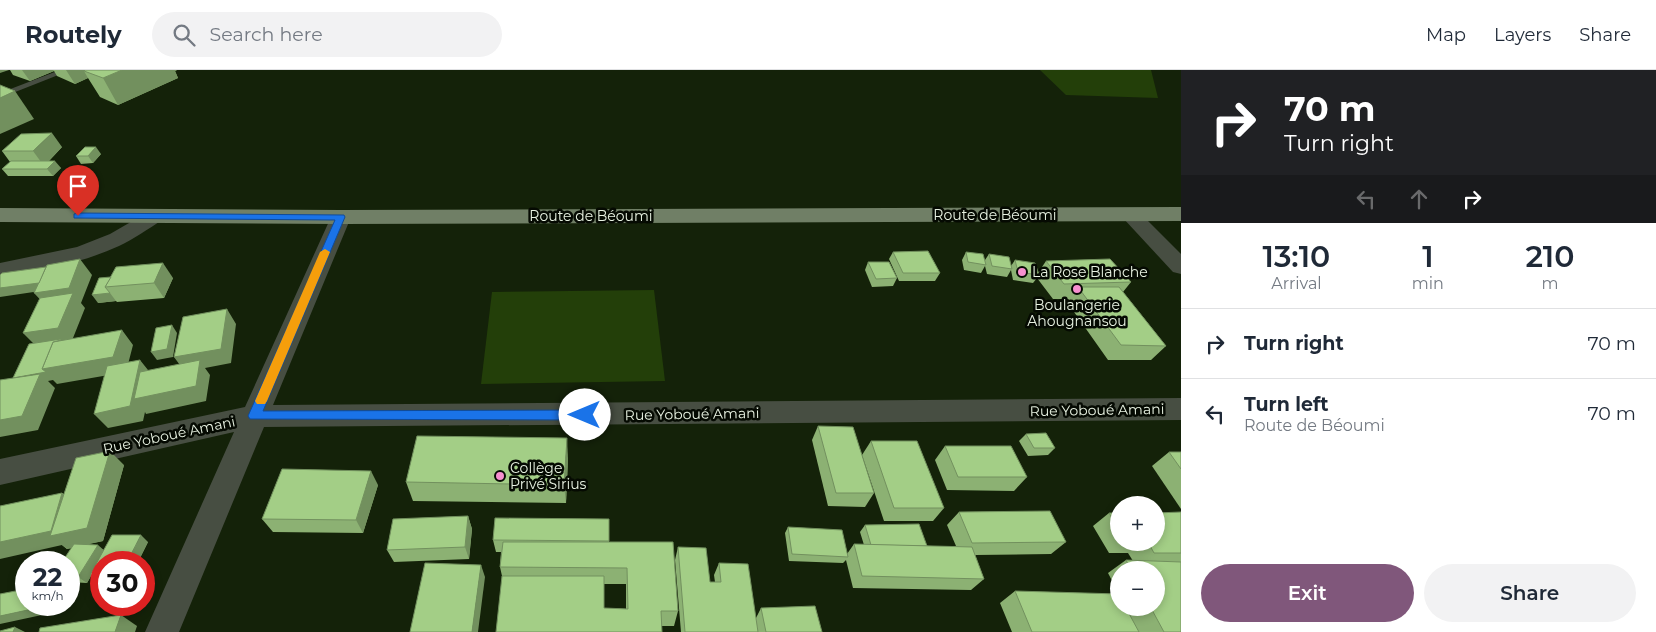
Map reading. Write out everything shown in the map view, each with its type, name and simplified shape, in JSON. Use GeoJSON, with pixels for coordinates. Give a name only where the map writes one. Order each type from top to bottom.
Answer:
{"type":"FeatureCollection","features":[{"type":"Feature","properties":{"kind":"main road","name":"Route de Béoumi"},"geometry":{"type":"LineString","coordinates":[[0,215],[340,217],[1181,214]]}},
{"type":"Feature","properties":{"kind":"street"},"geometry":{"type":"LineString","coordinates":[[1130,214],[1181,267]]}},
{"type":"Feature","properties":{"kind":"street"},"geometry":{"type":"LineString","coordinates":[[0,270],[37,264],[78,254],[112,240],[155,216]]}},
{"type":"Feature","properties":{"kind":"street"},"geometry":{"type":"LineString","coordinates":[[162,632],[340,217]]}},
{"type":"Feature","properties":{"kind":"street","name":"Rue Yoboué Amani"},"geometry":{"type":"LineString","coordinates":[[0,472],[255,416],[1181,409]]}},
{"type":"Feature","properties":{"kind":"lane"},"geometry":{"type":"LineString","coordinates":[[0,96],[67,70]]}},
{"type":"Feature","properties":{"kind":"green space"},"geometry":{"type":"Polygon","coordinates":[[[1040,70],[1151,70],[1158,98],[1066,95],[1040,70]]]}},
{"type":"Feature","properties":{"kind":"green space"},"geometry":{"type":"Polygon","coordinates":[[[654,290],[665,381],[481,384],[492,292],[654,290]]]}},
{"type":"Feature","properties":{"kind":"building"},"geometry":{"type":"Polygon","coordinates":[[[85,70],[122,70],[103,78],[85,70]]]}},
{"type":"Feature","properties":{"kind":"building"},"geometry":{"type":"Polygon","coordinates":[[[0,85],[15,91],[0,98],[0,85]]]}},
{"type":"Feature","properties":{"kind":"building"},"geometry":{"type":"Polygon","coordinates":[[[52,133],[33,151],[2,151],[21,134],[52,133]]]}},
{"type":"Feature","properties":{"kind":"building"},"geometry":{"type":"Polygon","coordinates":[[[85,147],[96,147],[88,156],[76,156],[85,147]]]}},
{"type":"Feature","properties":{"kind":"building"},"geometry":{"type":"Polygon","coordinates":[[[11,161],[55,161],[47,169],[2,169],[11,161]]]}},
{"type":"Feature","properties":{"kind":"building"},"geometry":{"type":"Polygon","coordinates":[[[928,251],[940,273],[903,273],[893,252],[928,251]]]}},
{"type":"Feature","properties":{"kind":"building"},"geometry":{"type":"Polygon","coordinates":[[[966,252],[983,254],[986,265],[968,262],[966,252]]]}},
{"type":"Feature","properties":{"kind":"building"},"geometry":{"type":"Polygon","coordinates":[[[989,254],[1009,257],[1012,269],[992,266],[989,254]]]}},
{"type":"Feature","properties":{"kind":"building"},"geometry":{"type":"Polygon","coordinates":[[[80,259],[69,288],[34,293],[47,265],[80,259]]]}},
{"type":"Feature","properties":{"kind":"building"},"geometry":{"type":"Polygon","coordinates":[[[1110,259],[1131,282],[1064,284],[1046,261],[1110,259]]]}},
{"type":"Feature","properties":{"kind":"building"},"geometry":{"type":"Polygon","coordinates":[[[1015,260],[1035,263],[1039,275],[1018,272],[1015,260]]]}},
{"type":"Feature","properties":{"kind":"building"},"geometry":{"type":"Polygon","coordinates":[[[868,262],[889,262],[897,278],[876,279],[868,262]]]}},
{"type":"Feature","properties":{"kind":"building"},"geometry":{"type":"Polygon","coordinates":[[[163,263],[154,283],[105,287],[116,267],[163,263]]]}},
{"type":"Feature","properties":{"kind":"building"},"geometry":{"type":"Polygon","coordinates":[[[46,267],[39,283],[0,288],[0,275],[2,273],[46,267]]]}},
{"type":"Feature","properties":{"kind":"building"},"geometry":{"type":"Polygon","coordinates":[[[111,277],[105,287],[110,293],[92,295],[99,278],[111,277]]]}},
{"type":"Feature","properties":{"kind":"building"},"geometry":{"type":"Polygon","coordinates":[[[1078,287],[1119,287],[1166,346],[1121,345],[1078,287]]]}},
{"type":"Feature","properties":{"kind":"building"},"geometry":{"type":"Polygon","coordinates":[[[73,293],[58,328],[23,333],[40,298],[73,293]]]}},
{"type":"Feature","properties":{"kind":"building"},"geometry":{"type":"Polygon","coordinates":[[[227,309],[221,349],[174,357],[183,317],[227,309]]]}},
{"type":"Feature","properties":{"kind":"building"},"geometry":{"type":"Polygon","coordinates":[[[172,325],[167,349],[151,352],[156,328],[172,325]]]}},
{"type":"Feature","properties":{"kind":"building"},"geometry":{"type":"Polygon","coordinates":[[[122,330],[113,357],[42,369],[53,342],[122,330]]]}},
{"type":"Feature","properties":{"kind":"building"},"geometry":{"type":"Polygon","coordinates":[[[61,339],[53,342],[42,369],[46,372],[13,378],[29,344],[61,339]]]}},
{"type":"Feature","properties":{"kind":"building"},"geometry":{"type":"Polygon","coordinates":[[[140,360],[130,406],[94,414],[107,366],[140,360]]]}},
{"type":"Feature","properties":{"kind":"building"},"geometry":{"type":"Polygon","coordinates":[[[200,360],[196,386],[134,399],[140,372],[200,360]]]}},
{"type":"Feature","properties":{"kind":"building"},"geometry":{"type":"Polygon","coordinates":[[[40,374],[22,416],[0,420],[0,380],[40,374]]]}},
{"type":"Feature","properties":{"kind":"building"},"geometry":{"type":"Polygon","coordinates":[[[818,426],[853,427],[874,493],[836,493],[818,426]]]}},
{"type":"Feature","properties":{"kind":"building"},"geometry":{"type":"Polygon","coordinates":[[[1046,433],[1055,448],[1034,448],[1026,434],[1046,433]]]}},
{"type":"Feature","properties":{"kind":"building"},"geometry":{"type":"Polygon","coordinates":[[[417,436],[567,438],[564,485],[406,482],[417,436]]]}},
{"type":"Feature","properties":{"kind":"building"},"geometry":{"type":"Polygon","coordinates":[[[871,441],[917,441],[944,508],[894,508],[871,441]]]}},
{"type":"Feature","properties":{"kind":"building"},"geometry":{"type":"Polygon","coordinates":[[[945,446],[1011,446],[1027,477],[958,477],[945,446]]]}},
{"type":"Feature","properties":{"kind":"building"},"geometry":{"type":"Polygon","coordinates":[[[110,451],[87,528],[50,536],[76,458],[110,451]]]}},
{"type":"Feature","properties":{"kind":"building"},"geometry":{"type":"Polygon","coordinates":[[[1169,452],[1181,452],[1181,469],[1169,452]]]}},
{"type":"Feature","properties":{"kind":"building"},"geometry":{"type":"Polygon","coordinates":[[[282,469],[371,471],[356,520],[262,519],[282,469]]]}},
{"type":"Feature","properties":{"kind":"building"},"geometry":{"type":"Polygon","coordinates":[[[62,493],[51,531],[0,542],[0,506],[62,493]]]}},
{"type":"Feature","properties":{"kind":"building"},"geometry":{"type":"Polygon","coordinates":[[[1050,511],[1066,542],[972,543],[959,512],[1050,511]]]}},
{"type":"Feature","properties":{"kind":"building"},"geometry":{"type":"Polygon","coordinates":[[[1181,512],[1181,553],[1154,553],[1153,551],[1165,551],[1165,513],[1181,512]]]}},
{"type":"Feature","properties":{"kind":"building"},"geometry":{"type":"Polygon","coordinates":[[[468,516],[465,547],[387,550],[393,519],[468,516]]]}},
{"type":"Feature","properties":{"kind":"building"},"geometry":{"type":"Polygon","coordinates":[[[495,518],[609,519],[609,541],[493,540],[495,518]]]}},
{"type":"Feature","properties":{"kind":"building"},"geometry":{"type":"Polygon","coordinates":[[[919,524],[927,546],[871,545],[865,525],[919,524]]]}},
{"type":"Feature","properties":{"kind":"building"},"geometry":{"type":"Polygon","coordinates":[[[788,527],[842,530],[848,557],[792,554],[788,527]]]}},
{"type":"Feature","properties":{"kind":"building"},"geometry":{"type":"Polygon","coordinates":[[[112,535],[141,535],[133,551],[103,551],[112,535]]]}},
{"type":"Feature","properties":{"kind":"building"},"geometry":{"type":"Polygon","coordinates":[[[503,542],[673,542],[678,611],[661,611],[662,632],[496,632],[502,576],[604,576],[604,608],[628,609],[627,568],[500,567],[503,542]]]}},
{"type":"Feature","properties":{"kind":"building"},"geometry":{"type":"Polygon","coordinates":[[[74,544],[98,545],[94,551],[90,551],[90,558],[80,574],[80,551],[69,551],[74,544]]]}},
{"type":"Feature","properties":{"kind":"building"},"geometry":{"type":"Polygon","coordinates":[[[854,544],[972,547],[984,579],[862,576],[854,544]]]}},
{"type":"Feature","properties":{"kind":"building"},"geometry":{"type":"Polygon","coordinates":[[[678,547],[706,548],[710,582],[721,582],[719,563],[748,564],[758,632],[685,632],[678,547]]]}},
{"type":"Feature","properties":{"kind":"building"},"geometry":{"type":"Polygon","coordinates":[[[1165,561],[1181,562],[1181,632],[1164,632],[1155,616],[1165,616],[1165,561]]]}},
{"type":"Feature","properties":{"kind":"building"},"geometry":{"type":"Polygon","coordinates":[[[425,563],[481,565],[472,632],[410,632],[425,563]]]}},
{"type":"Feature","properties":{"kind":"building"},"geometry":{"type":"Polygon","coordinates":[[[15,591],[15,613],[0,616],[0,594],[15,591]]]}},
{"type":"Feature","properties":{"kind":"building"},"geometry":{"type":"Polygon","coordinates":[[[1015,591],[1110,594],[1110,616],[1130,616],[1139,632],[1032,632],[1015,591]]]}},
{"type":"Feature","properties":{"kind":"building"},"geometry":{"type":"Polygon","coordinates":[[[815,606],[822,632],[766,632],[761,608],[815,606]]]}},
{"type":"Feature","properties":{"kind":"building"},"geometry":{"type":"Polygon","coordinates":[[[121,616],[115,632],[39,632],[40,628],[121,616]]]}},
{"type":"Feature","properties":{"kind":"building"},"geometry":{"type":"Polygon","coordinates":[[[15,627],[13,632],[0,632],[0,631],[15,627]]]}},
{"type":"Feature","properties":{"kind":"slow traffic"},"geometry":{"type":"LineString","coordinates":[[261,401],[325,252]]}},
{"type":"Feature","properties":{"kind":"place","name":"La Rose Blanche"},"geometry":{"type":"Point","coordinates":[1022,272]}},
{"type":"Feature","properties":{"kind":"place","name":"Boulangerie Ahougnansou"},"geometry":{"type":"Point","coordinates":[1077,289]}},
{"type":"Feature","properties":{"kind":"place","name":"Collège Privé Sirius"},"geometry":{"type":"Point","coordinates":[500,476]}},
{"type":"Feature","properties":{"kind":"route"},"geometry":{"type":"LineString","coordinates":[[78,216],[340,217],[255,416],[585,415]]}}]}
